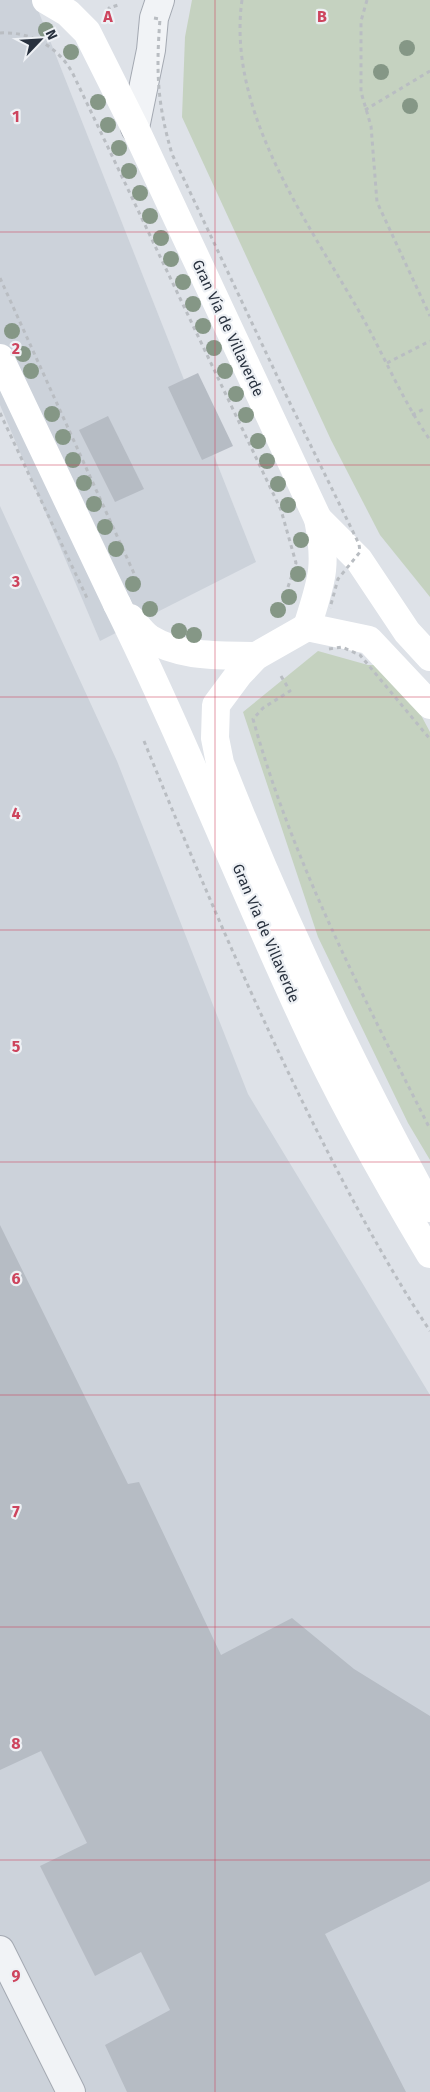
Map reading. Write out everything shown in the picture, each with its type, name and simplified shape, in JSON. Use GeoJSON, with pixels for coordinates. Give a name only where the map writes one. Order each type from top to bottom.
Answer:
{"type":"FeatureCollection","features":[{"type":"Feature","properties":{"kind":"street","name":"Gran Vía de Villaverde"},"geometry":{"type":"LineString","coordinates":[[46,0],[68,13],[87,32],[135,128],[318,519],[324,550],[319,636],[256,656],[202,655],[171,648],[148,637],[118,604]]}},
{"type":"Feature","properties":{"kind":"street"},"geometry":{"type":"LineString","coordinates":[[135,128],[151,50],[157,9]]}},
{"type":"Feature","properties":{"kind":"street","name":"Gran Vía de Villaverde"},"geometry":{"type":"LineString","coordinates":[[0,358],[169,711],[303,1019],[388,1184],[430,1254]]}},
{"type":"Feature","properties":{"kind":"street"},"geometry":{"type":"LineString","coordinates":[[318,519],[356,557],[407,632],[430,657]]}},
{"type":"Feature","properties":{"kind":"street"},"geometry":{"type":"LineString","coordinates":[[319,636],[369,640],[430,705]]}},
{"type":"Feature","properties":{"kind":"street","name":"Gran Vía de Villaverde"},"geometry":{"type":"LineString","coordinates":[[256,656],[239,674],[216,705],[215,738],[220,763],[317,988],[384,1124],[430,1208]]}},
{"type":"Feature","properties":{"kind":"street"},"geometry":{"type":"LineString","coordinates":[[0,1950],[71,2092]]}},
{"type":"Feature","properties":{"kind":"path"},"geometry":{"type":"LineString","coordinates":[[242,0],[238,24],[246,84],[255,116],[287,187],[387,363],[412,415],[430,440]]}},
{"type":"Feature","properties":{"kind":"path"},"geometry":{"type":"LineString","coordinates":[[367,0],[361,21],[361,92],[371,126],[377,202],[430,316]]}},
{"type":"Feature","properties":{"kind":"path"},"geometry":{"type":"LineString","coordinates":[[157,9],[160,19],[157,63],[162,120],[172,154],[286,396],[359,544],[360,552],[338,579],[319,636],[360,655],[430,739]]}},
{"type":"Feature","properties":{"kind":"path"},"geometry":{"type":"LineString","coordinates":[[0,33],[15,32],[49,45],[68,65],[281,510],[296,563],[283,604],[276,609]]}},
{"type":"Feature","properties":{"kind":"path"},"geometry":{"type":"LineString","coordinates":[[366,110],[430,71]]}},
{"type":"Feature","properties":{"kind":"path"},"geometry":{"type":"LineString","coordinates":[[0,278],[138,582]]}},
{"type":"Feature","properties":{"kind":"path"},"geometry":{"type":"LineString","coordinates":[[387,363],[430,341]]}},
{"type":"Feature","properties":{"kind":"path"},"geometry":{"type":"LineString","coordinates":[[412,415],[424,409]]}},
{"type":"Feature","properties":{"kind":"path"},"geometry":{"type":"LineString","coordinates":[[0,412],[87,599]]}},
{"type":"Feature","properties":{"kind":"path"},"geometry":{"type":"LineString","coordinates":[[288,674],[281,676],[290,691],[263,708],[252,719],[268,774],[349,967],[430,1129]]}},
{"type":"Feature","properties":{"kind":"shaded area"},"geometry":{"type":"Polygon","coordinates":[[[0,0],[34,0],[256,562],[100,641],[0,405],[0,0]]]}},
{"type":"Feature","properties":{"kind":"shaded area"},"geometry":{"type":"Polygon","coordinates":[[[0,506],[117,761],[248,1094],[430,1395],[430,2092],[0,2092],[0,506]]]}},
{"type":"Feature","properties":{"kind":"green space"},"geometry":{"type":"Polygon","coordinates":[[[192,0],[430,0],[430,597],[380,535],[331,440],[182,117],[185,37],[192,0]]]}},
{"type":"Feature","properties":{"kind":"green space"},"geometry":{"type":"Polygon","coordinates":[[[318,651],[368,665],[394,665],[430,732],[430,1160],[408,1123],[318,937],[243,712],[318,651]]]}},
{"type":"Feature","properties":{"kind":"building"},"geometry":{"type":"Polygon","coordinates":[[[198,373],[233,446],[202,460],[168,387],[198,373]]]}},
{"type":"Feature","properties":{"kind":"building"},"geometry":{"type":"Polygon","coordinates":[[[108,416],[144,489],[115,502],[79,430],[108,416]]]}},
{"type":"Feature","properties":{"kind":"building"},"geometry":{"type":"Polygon","coordinates":[[[0,1225],[128,1484],[139,1482],[221,1655],[292,1618],[354,1669],[430,1716],[430,1881],[325,1934],[406,2092],[127,2092],[105,2045],[170,2010],[141,1952],[95,1976],[40,1866],[87,1843],[41,1751],[0,1770],[0,1225]]]}}]}
